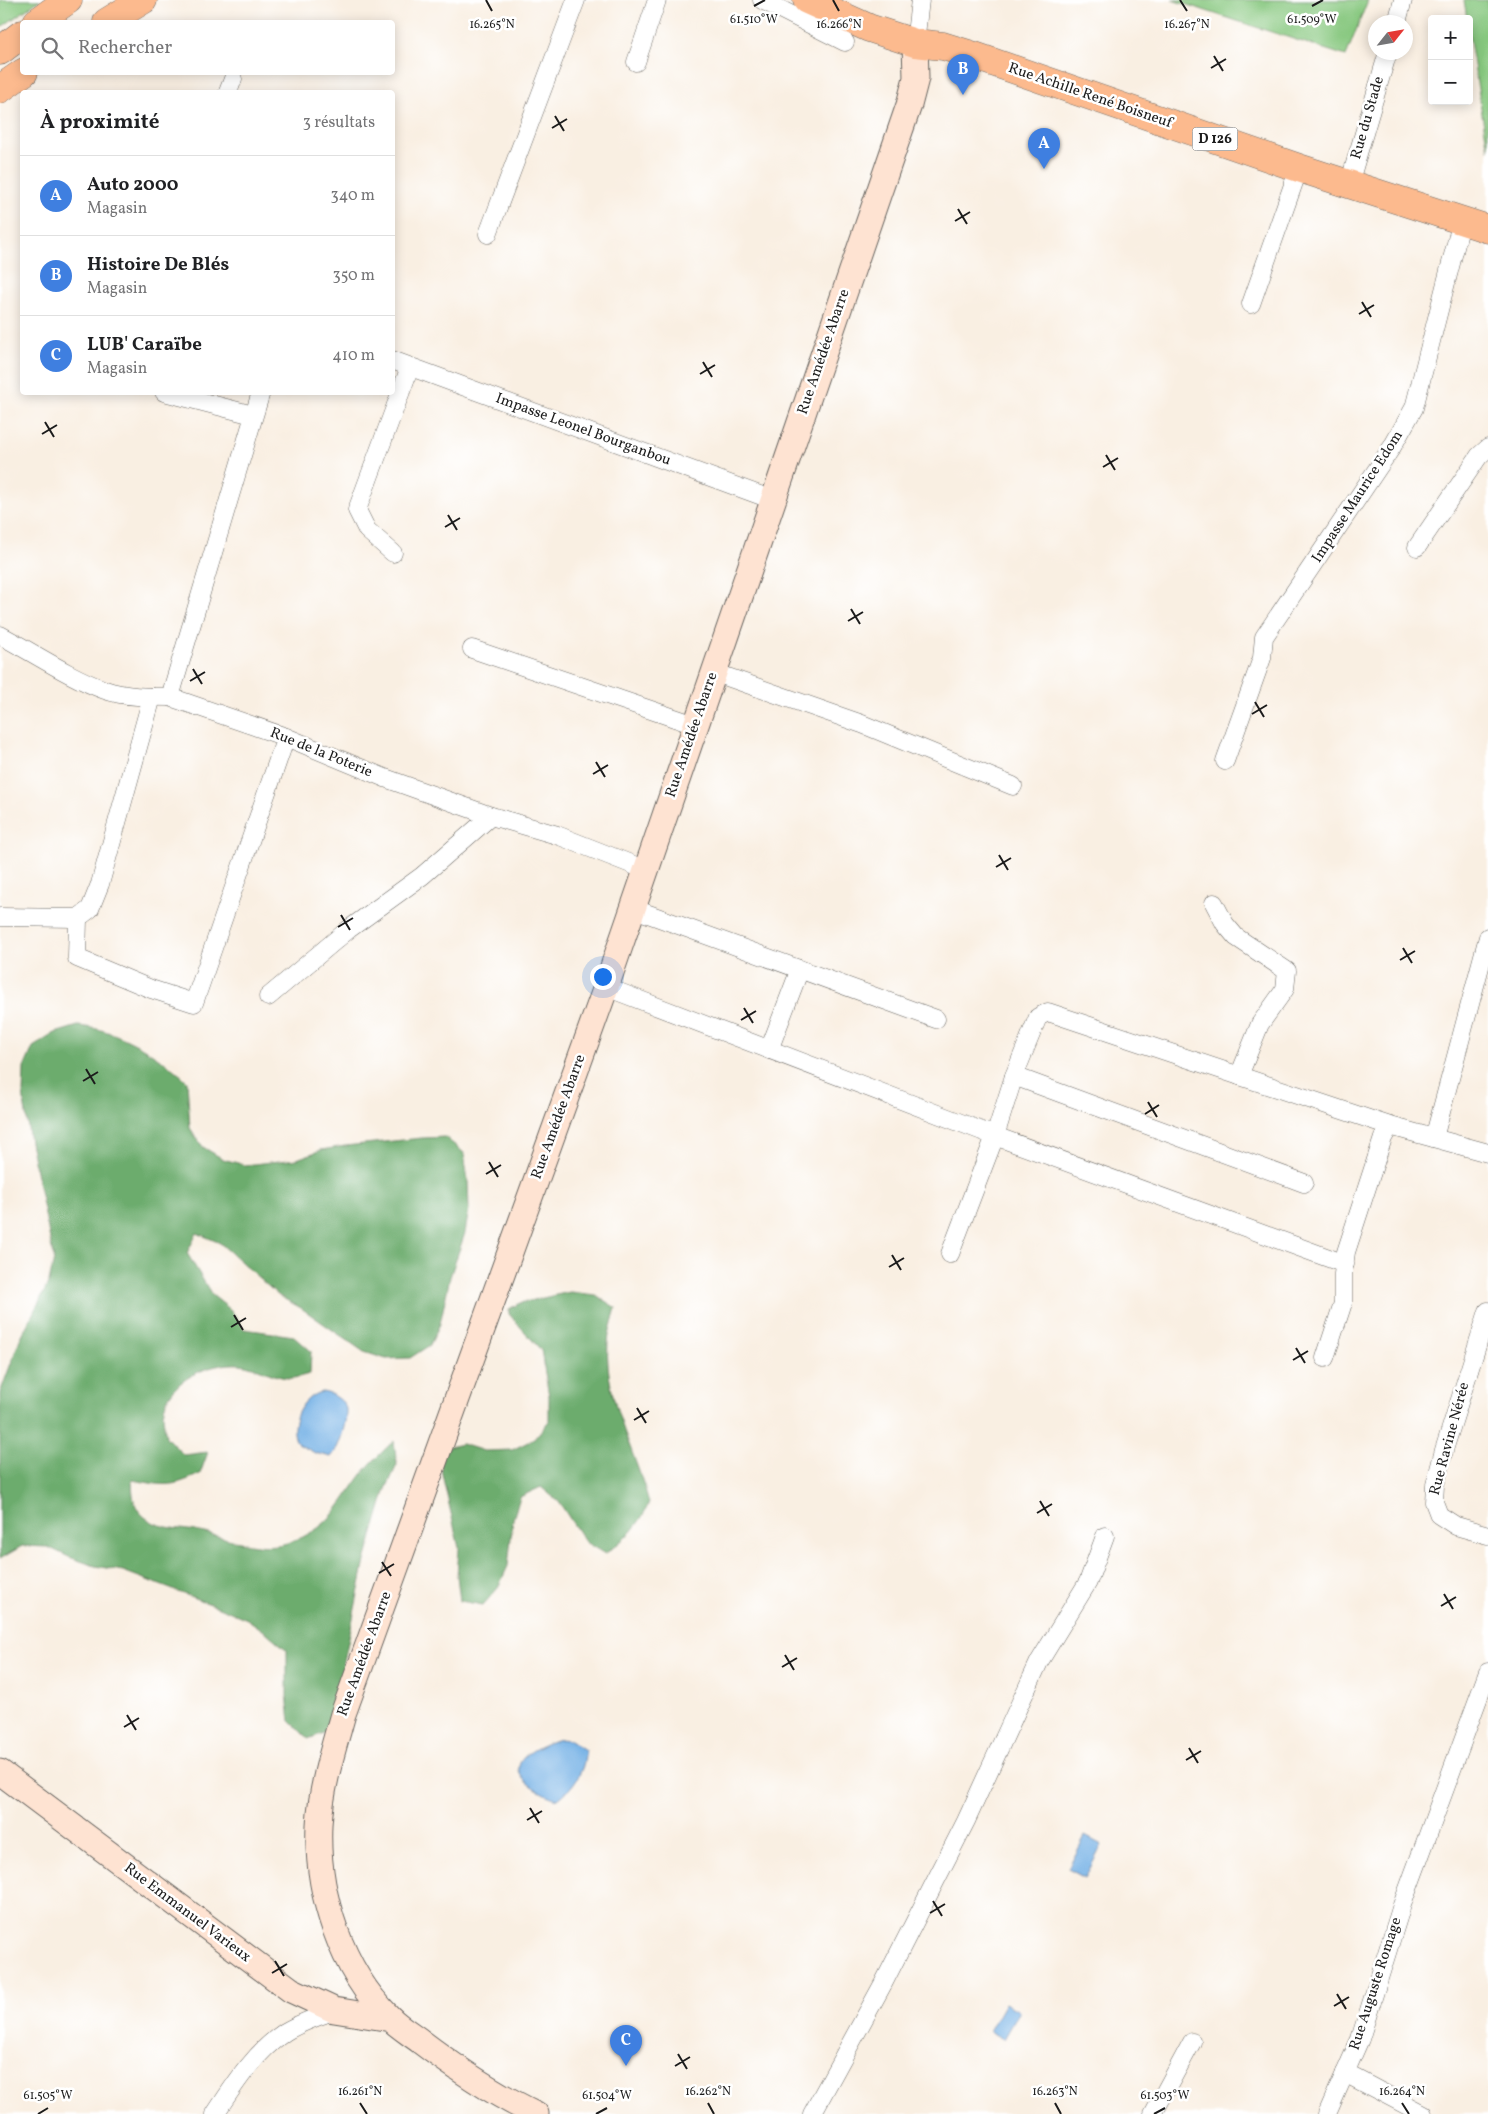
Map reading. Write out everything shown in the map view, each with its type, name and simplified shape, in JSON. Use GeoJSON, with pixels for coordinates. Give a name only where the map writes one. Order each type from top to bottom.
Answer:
{"type":"FeatureCollection","features":[{"type":"Feature","properties":{"kind":"main road"},"geometry":{"type":"LineString","coordinates":[[101,20],[131,0]]}},
{"type":"Feature","properties":{"kind":"main road"},"geometry":{"type":"LineString","coordinates":[[110,20],[143,0]]}},
{"type":"Feature","properties":{"kind":"main road","name":"Rue Achille René Boisneuf"},"geometry":{"type":"LineString","coordinates":[[807,0],[869,28],[915,43],[942,46],[972,55],[1299,168],[1488,229]]}},
{"type":"Feature","properties":{"kind":"main road"},"geometry":{"type":"LineString","coordinates":[[0,42],[20,30]]}},
{"type":"Feature","properties":{"kind":"main road"},"geometry":{"type":"LineString","coordinates":[[0,51],[20,36]]}},
{"type":"Feature","properties":{"kind":"main road"},"geometry":{"type":"LineString","coordinates":[[0,88],[20,75]]}},
{"type":"Feature","properties":{"kind":"street"},"geometry":{"type":"LineString","coordinates":[[488,234],[576,0]]}},
{"type":"Feature","properties":{"kind":"street"},"geometry":{"type":"LineString","coordinates":[[636,62],[657,0]]}},
{"type":"Feature","properties":{"kind":"street"},"geometry":{"type":"LineString","coordinates":[[762,0],[845,42]]}},
{"type":"Feature","properties":{"kind":"street"},"geometry":{"type":"LineString","coordinates":[[915,43],[920,0]]}},
{"type":"Feature","properties":{"kind":"street"},"geometry":{"type":"LineString","coordinates":[[1399,15],[1403,0]]}},
{"type":"Feature","properties":{"kind":"street","name":"Rue Amédée Abarre"},"geometry":{"type":"LineString","coordinates":[[536,2114],[491,2090],[445,2060],[391,2019],[368,1993],[348,1957],[332,1922],[324,1895],[319,1823],[325,1779],[346,1705],[606,987],[909,105],[916,78],[915,43]]}},
{"type":"Feature","properties":{"kind":"street","name":"Rue du Stade"},"geometry":{"type":"LineString","coordinates":[[1349,184],[1386,60]]}},
{"type":"Feature","properties":{"kind":"street"},"geometry":{"type":"LineString","coordinates":[[1252,304],[1299,168]]}},
{"type":"Feature","properties":{"kind":"street","name":"Impasse Maurice Edom"},"geometry":{"type":"LineString","coordinates":[[1225,761],[1262,658],[1264,637],[1392,447],[1414,408],[1462,220]]}},
{"type":"Feature","properties":{"kind":"street","name":"Impasse Leonel Bourganbou"},"geometry":{"type":"LineString","coordinates":[[395,361],[773,500]]}},
{"type":"Feature","properties":{"kind":"street"},"geometry":{"type":"LineString","coordinates":[[393,553],[367,530],[357,510],[410,367]]}},
{"type":"Feature","properties":{"kind":"street"},"geometry":{"type":"LineString","coordinates":[[176,395],[253,415]]}},
{"type":"Feature","properties":{"kind":"street"},"geometry":{"type":"LineString","coordinates":[[0,917],[78,918],[90,909],[100,884],[260,395]]}},
{"type":"Feature","properties":{"kind":"street"},"geometry":{"type":"LineString","coordinates":[[1417,547],[1479,456],[1488,448]]}},
{"type":"Feature","properties":{"kind":"street","name":"Rue de la Poterie"},"geometry":{"type":"LineString","coordinates":[[0,635],[66,671],[106,690],[161,697],[286,737],[385,778],[491,816],[557,835],[646,870]]}},
{"type":"Feature","properties":{"kind":"street"},"geometry":{"type":"LineString","coordinates":[[472,649],[695,725]]}},
{"type":"Feature","properties":{"kind":"street"},"geometry":{"type":"LineString","coordinates":[[713,672],[862,724],[1013,786]]}},
{"type":"Feature","properties":{"kind":"street"},"geometry":{"type":"LineString","coordinates":[[78,918],[77,958],[151,989],[194,1003],[286,737]]}},
{"type":"Feature","properties":{"kind":"street"},"geometry":{"type":"LineString","coordinates":[[268,997],[349,929],[422,876],[491,816]]}},
{"type":"Feature","properties":{"kind":"street"},"geometry":{"type":"LineString","coordinates":[[1214,903],[1225,924],[1236,937],[1287,971],[1285,989],[1260,1024],[1239,1076]]}},
{"type":"Feature","properties":{"kind":"street"},"geometry":{"type":"LineString","coordinates":[[632,908],[936,1019]]}},
{"type":"Feature","properties":{"kind":"street"},"geometry":{"type":"LineString","coordinates":[[1434,1138],[1488,938]]}},
{"type":"Feature","properties":{"kind":"street"},"geometry":{"type":"LineString","coordinates":[[769,1050],[800,969]]}},
{"type":"Feature","properties":{"kind":"street"},"geometry":{"type":"LineString","coordinates":[[606,987],[995,1136],[1345,1264]]}},
{"type":"Feature","properties":{"kind":"street"},"geometry":{"type":"LineString","coordinates":[[950,1254],[995,1136],[1014,1076],[1038,1017],[1048,1012],[1390,1126],[1488,1153]]}},
{"type":"Feature","properties":{"kind":"street"},"geometry":{"type":"LineString","coordinates":[[1014,1076],[1304,1183]]}},
{"type":"Feature","properties":{"kind":"street"},"geometry":{"type":"LineString","coordinates":[[1325,1358],[1343,1303],[1343,1274],[1348,1242],[1383,1138],[1390,1126]]}},
{"type":"Feature","properties":{"kind":"street","name":"Rue Ravine Nérée"},"geometry":{"type":"LineString","coordinates":[[1488,1312],[1444,1450],[1435,1485],[1434,1502],[1439,1516],[1456,1526],[1488,1535]]}},
{"type":"Feature","properties":{"kind":"street"},"geometry":{"type":"LineString","coordinates":[[812,2114],[883,1984],[966,1821],[1039,1662],[1088,1582],[1105,1536]]}},
{"type":"Feature","properties":{"kind":"street","name":"Rue Auguste Romage"},"geometry":{"type":"LineString","coordinates":[[1327,2114],[1360,2039],[1421,1852],[1488,1672]]}},
{"type":"Feature","properties":{"kind":"street","name":"Rue Emmanuel Varieux"},"geometry":{"type":"LineString","coordinates":[[0,1772],[291,1990],[334,2010],[391,2019]]}},
{"type":"Feature","properties":{"kind":"street"},"geometry":{"type":"LineString","coordinates":[[215,2114],[235,2084],[258,2057],[280,2036],[334,2010]]}},
{"type":"Feature","properties":{"kind":"street"},"geometry":{"type":"LineString","coordinates":[[1153,2114],[1192,2042]]}},
{"type":"Feature","properties":{"kind":"street"},"geometry":{"type":"LineString","coordinates":[[1345,2073],[1423,2114]]}},
{"type":"Feature","properties":{"kind":"green space"},"geometry":{"type":"Polygon","coordinates":[[[0,0],[40,0],[0,28],[0,0]]]}},
{"type":"Feature","properties":{"kind":"green space"},"geometry":{"type":"Polygon","coordinates":[[[1172,0],[1368,0],[1346,56],[1172,0]]]}},
{"type":"Feature","properties":{"kind":"green space"},"geometry":{"type":"Polygon","coordinates":[[[1464,0],[1488,0],[1488,150],[1473,59],[1473,15],[1466,15],[1464,0]]]}},
{"type":"Feature","properties":{"kind":"green space"},"geometry":{"type":"Polygon","coordinates":[[[78,1026],[101,1030],[136,1044],[168,1065],[187,1081],[190,1128],[203,1147],[223,1159],[245,1165],[297,1159],[321,1150],[345,1146],[445,1137],[464,1153],[469,1209],[465,1233],[450,1277],[440,1324],[430,1345],[410,1358],[386,1359],[364,1352],[301,1308],[279,1296],[220,1243],[197,1233],[187,1253],[212,1295],[231,1310],[244,1329],[294,1336],[311,1351],[310,1374],[288,1378],[276,1376],[246,1365],[228,1364],[204,1370],[181,1383],[166,1402],[163,1414],[166,1437],[184,1455],[208,1452],[200,1474],[189,1479],[173,1484],[132,1480],[134,1502],[143,1516],[161,1526],[200,1532],[243,1543],[269,1546],[296,1540],[318,1528],[332,1515],[368,1467],[394,1441],[397,1465],[386,1489],[365,1561],[344,1661],[337,1708],[329,1731],[308,1739],[290,1721],[287,1696],[287,1650],[247,1619],[123,1571],[95,1566],[48,1547],[22,1546],[0,1559],[0,1393],[20,1339],[49,1282],[54,1259],[30,1142],[23,1093],[24,1068],[33,1047],[55,1033],[78,1026]]]}},
{"type":"Feature","properties":{"kind":"green space"},"geometry":{"type":"Polygon","coordinates":[[[570,1292],[596,1295],[616,1308],[609,1334],[609,1378],[620,1420],[649,1503],[641,1519],[631,1532],[605,1554],[585,1542],[559,1502],[541,1487],[520,1497],[513,1519],[508,1566],[498,1588],[483,1605],[460,1601],[457,1576],[459,1548],[442,1474],[439,1449],[462,1444],[484,1451],[512,1450],[534,1439],[549,1421],[549,1396],[541,1350],[509,1314],[509,1309],[520,1303],[570,1292]]]}},
{"type":"Feature","properties":{"kind":"water"},"geometry":{"type":"Polygon","coordinates":[[[322,1392],[337,1397],[343,1402],[346,1409],[342,1435],[331,1457],[315,1453],[298,1444],[295,1437],[295,1421],[302,1405],[315,1394],[322,1392]]]}},
{"type":"Feature","properties":{"kind":"water"},"geometry":{"type":"Polygon","coordinates":[[[560,1739],[570,1740],[585,1750],[585,1757],[578,1778],[569,1790],[558,1799],[550,1797],[530,1785],[522,1777],[519,1769],[521,1762],[534,1750],[560,1739]]]}},
{"type":"Feature","properties":{"kind":"water"},"geometry":{"type":"Polygon","coordinates":[[[1085,1836],[1102,1845],[1085,1878],[1068,1869],[1085,1836]]]}},
{"type":"Feature","properties":{"kind":"water"},"geometry":{"type":"Polygon","coordinates":[[[1005,2003],[1019,2011],[1003,2039],[989,2031],[1005,2003]]]}},
{"type":"Feature","properties":{"kind":"place","name":"Histoire De Blés"},"geometry":{"type":"Point","coordinates":[963,95]}},
{"type":"Feature","properties":{"kind":"place","name":"Auto 2000"},"geometry":{"type":"Point","coordinates":[1044,169]}},
{"type":"Feature","properties":{"kind":"place","name":"LUB' Caraïbe"},"geometry":{"type":"Point","coordinates":[626,2066]}}]}
